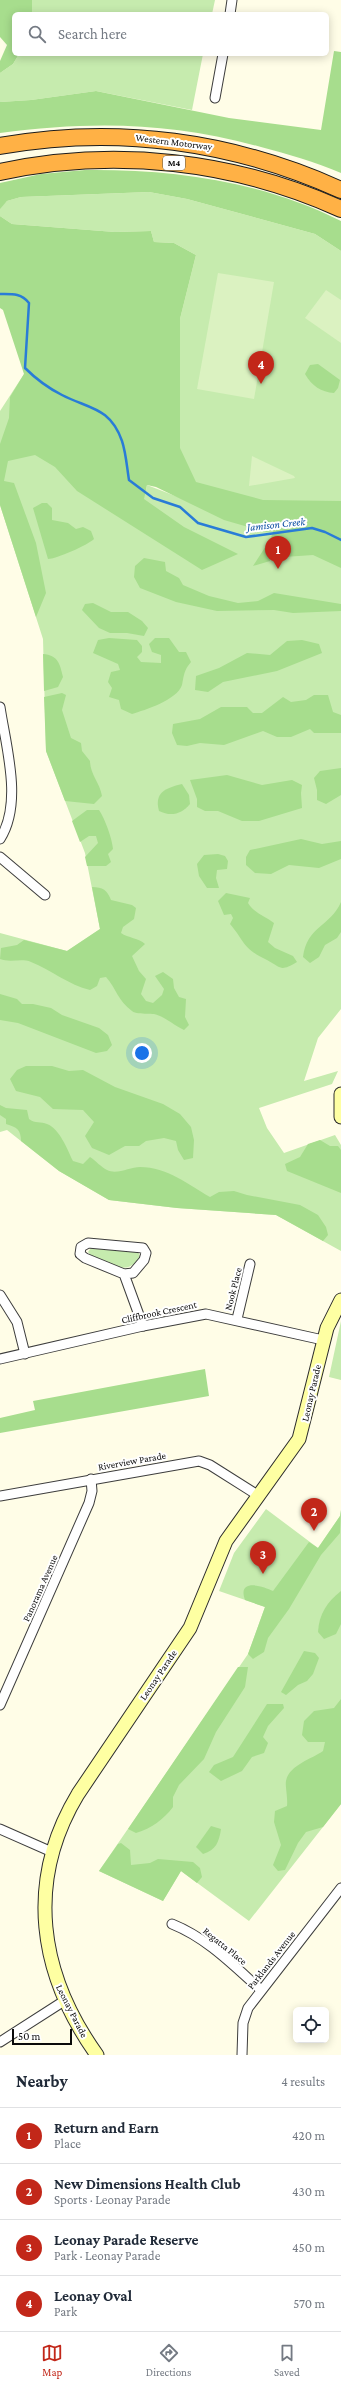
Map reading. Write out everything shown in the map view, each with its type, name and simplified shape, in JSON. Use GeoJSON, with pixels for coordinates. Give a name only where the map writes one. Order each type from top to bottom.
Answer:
{"type":"FeatureCollection","features":[{"type":"Feature","properties":{"kind":"highway","name":"Western Motorway"},"geometry":{"type":"LineString","coordinates":[[0,146],[76,136],[150,138],[218,148],[296,170],[341,190]]}},
{"type":"Feature","properties":{"kind":"highway","name":"Western Motorway"},"geometry":{"type":"LineString","coordinates":[[0,172],[79,161],[124,160],[170,162],[259,179],[295,190],[341,210]]}},
{"type":"Feature","properties":{"kind":"highway"},"geometry":{"type":"LineString","coordinates":[[296,170],[318,173],[341,183]]}},
{"type":"Feature","properties":{"kind":"street"},"geometry":{"type":"LineString","coordinates":[[230,12],[232,0]]}},
{"type":"Feature","properties":{"kind":"street"},"geometry":{"type":"LineString","coordinates":[[215,98],[223,56]]}},
{"type":"Feature","properties":{"kind":"street"},"geometry":{"type":"LineString","coordinates":[[0,707],[3,753],[12,807],[8,824],[0,839]]}},
{"type":"Feature","properties":{"kind":"street"},"geometry":{"type":"LineString","coordinates":[[0,856],[45,895]]}},
{"type":"Feature","properties":{"kind":"street"},"geometry":{"type":"LineString","coordinates":[[341,1094],[341,1117]]}},
{"type":"Feature","properties":{"kind":"street"},"geometry":{"type":"LineString","coordinates":[[124,1274],[133,1273],[144,1260],[146,1253],[143,1248],[88,1243],[81,1247],[80,1254],[85,1258],[124,1274],[143,1326]]}},
{"type":"Feature","properties":{"kind":"street","name":"Nook Place"},"geometry":{"type":"LineString","coordinates":[[236,1319],[250,1264]]}},
{"type":"Feature","properties":{"kind":"street"},"geometry":{"type":"LineString","coordinates":[[0,1295],[17,1322],[25,1354]]}},
{"type":"Feature","properties":{"kind":"street","name":"Leonay Parade"},"geometry":{"type":"LineString","coordinates":[[98,2055],[64,2001],[50,1958],[44,1914],[45,1890],[52,1852],[73,1803],[190,1628],[224,1544],[260,1496],[301,1435],[323,1340],[330,1320],[341,1300]]}},
{"type":"Feature","properties":{"kind":"street","name":"Cliffbrook Crescent"},"geometry":{"type":"LineString","coordinates":[[0,1359],[198,1314],[236,1319],[323,1340]]}},
{"type":"Feature","properties":{"kind":"street","name":"Riverview Parade"},"geometry":{"type":"LineString","coordinates":[[0,1496],[199,1461],[210,1465],[260,1496]]}},
{"type":"Feature","properties":{"kind":"street","name":"Panorama Avenue"},"geometry":{"type":"LineString","coordinates":[[0,1704],[89,1503],[92,1491],[91,1479]]}},
{"type":"Feature","properties":{"kind":"street"},"geometry":{"type":"LineString","coordinates":[[0,1829],[52,1852]]}},
{"type":"Feature","properties":{"kind":"street","name":"Parklands Avenue"},"geometry":{"type":"LineString","coordinates":[[242,2055],[245,2014],[261,1990],[341,1888]]}},
{"type":"Feature","properties":{"kind":"street","name":"Regatta Place"},"geometry":{"type":"LineString","coordinates":[[172,1924],[194,1934],[221,1954],[261,1990]]}},
{"type":"Feature","properties":{"kind":"street"},"geometry":{"type":"LineString","coordinates":[[0,2042],[64,2001]]}},
{"type":"Feature","properties":{"kind":"green space"},"geometry":{"type":"Polygon","coordinates":[[[0,0],[32,0],[32,12],[12,12],[12,56],[18,56],[13,64],[0,73],[0,61],[7,45],[0,37],[0,0]]]}},
{"type":"Feature","properties":{"kind":"green space"},"geometry":{"type":"Polygon","coordinates":[[[32,0],[215,0],[212,12],[32,12],[32,0]]]}},
{"type":"Feature","properties":{"kind":"green space"},"geometry":{"type":"Polygon","coordinates":[[[334,51],[341,52],[341,173],[301,158],[261,147],[227,139],[163,128],[99,126],[34,129],[0,133],[0,102],[31,100],[96,91],[229,118],[321,130],[334,51]]]}},
{"type":"Feature","properties":{"kind":"green space"},"geometry":{"type":"Polygon","coordinates":[[[18,56],[203,56],[192,110],[96,91],[31,100],[0,102],[0,73],[13,64],[18,56]]]}},
{"type":"Feature","properties":{"kind":"green space"},"geometry":{"type":"Polygon","coordinates":[[[85,170],[118,170],[183,175],[216,180],[280,196],[311,207],[341,221],[341,251],[315,234],[187,199],[149,192],[21,197],[7,201],[0,209],[0,183],[41,174],[85,170]]]}},
{"type":"Feature","properties":{"kind":"green space"},"geometry":{"type":"Polygon","coordinates":[[[149,192],[187,199],[315,234],[341,251],[341,1009],[318,1038],[304,1081],[338,1071],[332,1084],[259,1108],[267,1128],[284,1153],[335,1135],[341,1145],[341,1251],[276,1215],[177,1208],[109,1200],[59,1171],[7,1130],[0,1132],[0,933],[67,951],[100,929],[85,853],[46,751],[43,639],[0,505],[0,411],[24,374],[146,490],[147,485],[183,499],[180,448],[180,319],[196,255],[174,243],[154,242],[151,231],[115,232],[12,224],[0,216],[0,207],[7,201],[21,197],[149,192]]]}},
{"type":"Feature","properties":{"kind":"green space"},"geometry":{"type":"Polygon","coordinates":[[[0,216],[12,224],[115,232],[151,231],[154,242],[174,243],[196,255],[180,319],[180,448],[196,482],[263,500],[341,501],[341,568],[313,555],[270,558],[270,561],[253,566],[271,538],[273,531],[266,532],[224,520],[156,487],[147,485],[144,499],[184,527],[238,554],[202,570],[77,491],[55,467],[35,455],[8,461],[4,481],[14,483],[36,543],[46,593],[36,617],[0,505],[0,444],[9,418],[10,397],[24,374],[3,310],[0,308],[0,216]]]}},
{"type":"Feature","properties":{"kind":"green space"},"geometry":{"type":"Polygon","coordinates":[[[218,273],[274,282],[254,399],[197,389],[218,273]]]}},
{"type":"Feature","properties":{"kind":"green space"},"geometry":{"type":"Polygon","coordinates":[[[326,290],[341,300],[341,343],[305,318],[326,290]]]}},
{"type":"Feature","properties":{"kind":"green space"},"geometry":{"type":"Polygon","coordinates":[[[318,364],[340,380],[338,388],[334,393],[317,388],[305,374],[310,365],[318,364]]]}},
{"type":"Feature","properties":{"kind":"green space"},"geometry":{"type":"Polygon","coordinates":[[[252,456],[294,476],[295,478],[249,486],[252,456]]]}},
{"type":"Feature","properties":{"kind":"green space"},"geometry":{"type":"Polygon","coordinates":[[[42,503],[47,503],[52,508],[52,520],[68,523],[76,529],[83,527],[91,531],[94,539],[72,551],[58,557],[48,559],[33,508],[42,503]]]}},
{"type":"Feature","properties":{"kind":"green space"},"geometry":{"type":"Polygon","coordinates":[[[144,558],[165,562],[166,571],[179,578],[183,585],[209,596],[238,603],[258,601],[274,593],[341,604],[341,611],[293,613],[274,610],[217,611],[176,602],[140,588],[134,577],[135,566],[144,558]]]}},
{"type":"Feature","properties":{"kind":"green space"},"geometry":{"type":"Polygon","coordinates":[[[93,603],[111,612],[128,612],[142,621],[148,628],[144,636],[127,633],[110,633],[99,628],[82,610],[85,604],[93,603]]]}},
{"type":"Feature","properties":{"kind":"green space"},"geometry":{"type":"Polygon","coordinates":[[[109,638],[137,640],[142,646],[142,652],[137,657],[141,662],[161,663],[161,655],[152,652],[149,644],[155,638],[169,638],[179,652],[186,652],[191,662],[186,670],[179,690],[160,704],[132,714],[121,709],[119,700],[109,697],[112,688],[108,682],[111,672],[120,670],[118,664],[93,653],[98,640],[109,638]]]}},
{"type":"Feature","properties":{"kind":"green space"},"geometry":{"type":"Polygon","coordinates":[[[302,640],[319,644],[322,653],[277,671],[223,682],[208,692],[195,690],[196,676],[219,668],[247,653],[270,655],[287,641],[302,640]]]}},
{"type":"Feature","properties":{"kind":"green space"},"geometry":{"type":"Polygon","coordinates":[[[43,654],[52,656],[58,661],[63,677],[58,687],[44,691],[43,654]]]}},
{"type":"Feature","properties":{"kind":"green space"},"geometry":{"type":"Polygon","coordinates":[[[62,693],[66,695],[62,710],[71,738],[81,743],[82,751],[90,761],[90,766],[101,791],[102,796],[94,804],[65,801],[46,751],[44,697],[62,693]]]}},
{"type":"Feature","properties":{"kind":"green space"},"geometry":{"type":"Polygon","coordinates":[[[314,695],[328,695],[333,712],[341,715],[341,733],[314,733],[310,729],[291,737],[277,737],[263,731],[224,745],[200,743],[187,746],[177,745],[172,733],[173,724],[200,719],[221,707],[247,707],[253,713],[262,713],[283,697],[291,702],[306,700],[314,695]]]}},
{"type":"Feature","properties":{"kind":"green space"},"geometry":{"type":"Polygon","coordinates":[[[341,768],[341,795],[326,804],[317,800],[317,790],[314,778],[320,771],[341,768]]]}},
{"type":"Feature","properties":{"kind":"green space"},"geometry":{"type":"Polygon","coordinates":[[[227,775],[262,785],[292,780],[302,785],[302,808],[259,821],[242,821],[218,811],[205,811],[197,807],[197,799],[190,780],[227,775]]]}},
{"type":"Feature","properties":{"kind":"green space"},"geometry":{"type":"Polygon","coordinates":[[[182,784],[189,795],[190,804],[176,814],[168,814],[159,811],[158,800],[162,792],[171,787],[182,784]]]}},
{"type":"Feature","properties":{"kind":"green space"},"geometry":{"type":"Polygon","coordinates":[[[87,810],[99,810],[108,829],[113,849],[108,854],[111,862],[106,866],[87,866],[85,857],[98,843],[96,836],[89,836],[80,842],[72,821],[87,810]]]}},
{"type":"Feature","properties":{"kind":"green space"},"geometry":{"type":"Polygon","coordinates":[[[301,839],[322,844],[341,841],[341,859],[319,868],[289,865],[271,874],[255,873],[246,865],[246,857],[250,850],[301,839]]]}},
{"type":"Feature","properties":{"kind":"green space"},"geometry":{"type":"Polygon","coordinates":[[[218,854],[225,856],[228,861],[227,869],[217,870],[216,878],[219,888],[207,888],[199,876],[197,864],[204,855],[218,854]]]}},
{"type":"Feature","properties":{"kind":"green space"},"geometry":{"type":"Polygon","coordinates":[[[92,887],[104,890],[111,900],[132,905],[136,908],[134,919],[123,927],[121,933],[140,940],[145,944],[132,956],[139,971],[146,979],[141,994],[146,1001],[153,1003],[162,995],[164,989],[155,976],[163,972],[173,979],[174,988],[179,997],[186,999],[185,1017],[189,1025],[184,1030],[158,1015],[137,1013],[132,1011],[123,1003],[106,977],[100,978],[97,986],[90,990],[75,985],[31,962],[24,960],[8,961],[0,959],[1,948],[17,945],[24,940],[67,951],[100,929],[92,887]]]}},
{"type":"Feature","properties":{"kind":"green space"},"geometry":{"type":"Polygon","coordinates":[[[226,893],[250,898],[248,903],[250,906],[256,912],[274,923],[268,942],[275,948],[293,956],[297,962],[281,968],[259,956],[245,945],[230,924],[233,918],[231,914],[224,915],[218,901],[226,893]]]}},
{"type":"Feature","properties":{"kind":"green space"},"geometry":{"type":"Polygon","coordinates":[[[341,902],[341,932],[337,938],[325,945],[319,957],[310,963],[303,957],[305,947],[309,939],[331,917],[341,902]]]}},
{"type":"Feature","properties":{"kind":"green space"},"geometry":{"type":"Polygon","coordinates":[[[0,994],[17,999],[22,1004],[33,1004],[51,1008],[62,1015],[99,1028],[108,1035],[112,1045],[107,1051],[96,1053],[18,1023],[0,1020],[0,994]]]}},
{"type":"Feature","properties":{"kind":"green space"},"geometry":{"type":"Polygon","coordinates":[[[26,1066],[52,1066],[69,1071],[83,1070],[115,1087],[163,1104],[180,1114],[191,1127],[194,1140],[193,1158],[184,1160],[178,1150],[176,1141],[164,1138],[146,1141],[139,1146],[125,1146],[109,1155],[92,1148],[85,1136],[94,1122],[83,1110],[53,1109],[40,1097],[16,1091],[10,1079],[17,1070],[26,1066]]]}},
{"type":"Feature","properties":{"kind":"green space"},"geometry":{"type":"Polygon","coordinates":[[[0,1105],[6,1108],[27,1110],[31,1121],[45,1123],[56,1130],[63,1140],[73,1161],[83,1164],[90,1157],[105,1169],[115,1172],[136,1167],[159,1170],[168,1173],[210,1197],[219,1192],[234,1191],[247,1195],[300,1205],[318,1215],[326,1227],[328,1235],[323,1241],[276,1215],[177,1208],[109,1200],[59,1171],[21,1141],[18,1130],[13,1126],[6,1124],[6,1119],[0,1115],[0,1105]]]}},
{"type":"Feature","properties":{"kind":"green space"},"geometry":{"type":"Polygon","coordinates":[[[320,1140],[330,1146],[338,1146],[341,1150],[341,1193],[287,1171],[285,1164],[300,1157],[308,1144],[320,1140]]]}},
{"type":"Feature","properties":{"kind":"green space"},"geometry":{"type":"Polygon","coordinates":[[[91,1248],[138,1251],[140,1257],[129,1267],[117,1267],[91,1256],[88,1252],[91,1248]]]}},
{"type":"Feature","properties":{"kind":"green space"},"geometry":{"type":"Polygon","coordinates":[[[341,1321],[341,1380],[329,1377],[341,1321]]]}},
{"type":"Feature","properties":{"kind":"green space"},"geometry":{"type":"Polygon","coordinates":[[[205,1369],[209,1396],[0,1433],[0,1418],[35,1410],[33,1401],[205,1369]]]}},
{"type":"Feature","properties":{"kind":"green space"},"geometry":{"type":"Polygon","coordinates":[[[266,1509],[318,1548],[340,1516],[341,1510],[341,1804],[249,1921],[181,1871],[163,1901],[99,1871],[248,1654],[265,1607],[219,1591],[234,1553],[266,1509]]]}},
{"type":"Feature","properties":{"kind":"green space"},"geometry":{"type":"Polygon","coordinates":[[[341,1510],[340,1533],[321,1555],[289,1609],[268,1638],[264,1652],[253,1659],[248,1654],[265,1607],[245,1600],[243,1593],[245,1589],[252,1585],[273,1591],[309,1542],[318,1548],[340,1516],[341,1510]]]}},
{"type":"Feature","properties":{"kind":"green space"},"geometry":{"type":"Polygon","coordinates":[[[341,1591],[341,1624],[336,1634],[324,1639],[318,1632],[322,1614],[328,1604],[341,1591]]]}},
{"type":"Feature","properties":{"kind":"green space"},"geometry":{"type":"Polygon","coordinates":[[[304,1651],[315,1653],[319,1658],[313,1674],[307,1681],[298,1685],[286,1695],[281,1692],[304,1651]]]}},
{"type":"Feature","properties":{"kind":"green space"},"geometry":{"type":"Polygon","coordinates":[[[238,1667],[248,1667],[245,1687],[216,1732],[204,1759],[179,1785],[173,1797],[173,1807],[161,1820],[147,1829],[136,1833],[128,1829],[238,1667]]]}},
{"type":"Feature","properties":{"kind":"green space"},"geometry":{"type":"Polygon","coordinates":[[[341,1699],[341,1804],[323,1827],[306,1832],[298,1843],[285,1870],[278,1871],[273,1865],[281,1845],[274,1822],[275,1811],[287,1806],[286,1781],[288,1775],[296,1767],[323,1751],[325,1742],[308,1742],[302,1735],[304,1721],[314,1711],[334,1708],[341,1699]]]}},
{"type":"Feature","properties":{"kind":"green space"},"geometry":{"type":"Polygon","coordinates":[[[267,1704],[283,1704],[284,1708],[268,1726],[263,1737],[268,1743],[264,1753],[252,1757],[242,1771],[221,1781],[209,1772],[214,1765],[233,1757],[267,1704]]]}},
{"type":"Feature","properties":{"kind":"green space"},"geometry":{"type":"Polygon","coordinates":[[[211,1826],[221,1829],[219,1838],[214,1848],[203,1854],[196,1847],[211,1826]]]}},
{"type":"Feature","properties":{"kind":"green space"},"geometry":{"type":"Polygon","coordinates":[[[121,1843],[130,1850],[131,1865],[150,1863],[158,1859],[193,1862],[200,1868],[202,1877],[197,1883],[181,1871],[163,1901],[99,1871],[118,1844],[121,1843]]]}},
{"type":"Feature","properties":{"kind":"waterway","name":"Jamison Creek"},"geometry":{"type":"LineString","coordinates":[[0,294],[12,294],[23,297],[29,303],[25,368],[38,380],[52,389],[72,400],[98,410],[111,421],[122,441],[129,480],[153,498],[180,507],[198,523],[246,537],[312,528],[325,532],[341,540]]}},
{"type":"Feature","properties":{"kind":"place","name":"Leonay Oval"},"geometry":{"type":"Point","coordinates":[261,384]}},
{"type":"Feature","properties":{"kind":"place","name":"Return and Earn"},"geometry":{"type":"Point","coordinates":[278,569]}},
{"type":"Feature","properties":{"kind":"place","name":"New Dimensions Health Club"},"geometry":{"type":"Point","coordinates":[314,1531]}},
{"type":"Feature","properties":{"kind":"place","name":"Leonay Parade Reserve"},"geometry":{"type":"Point","coordinates":[263,1574]}}]}
